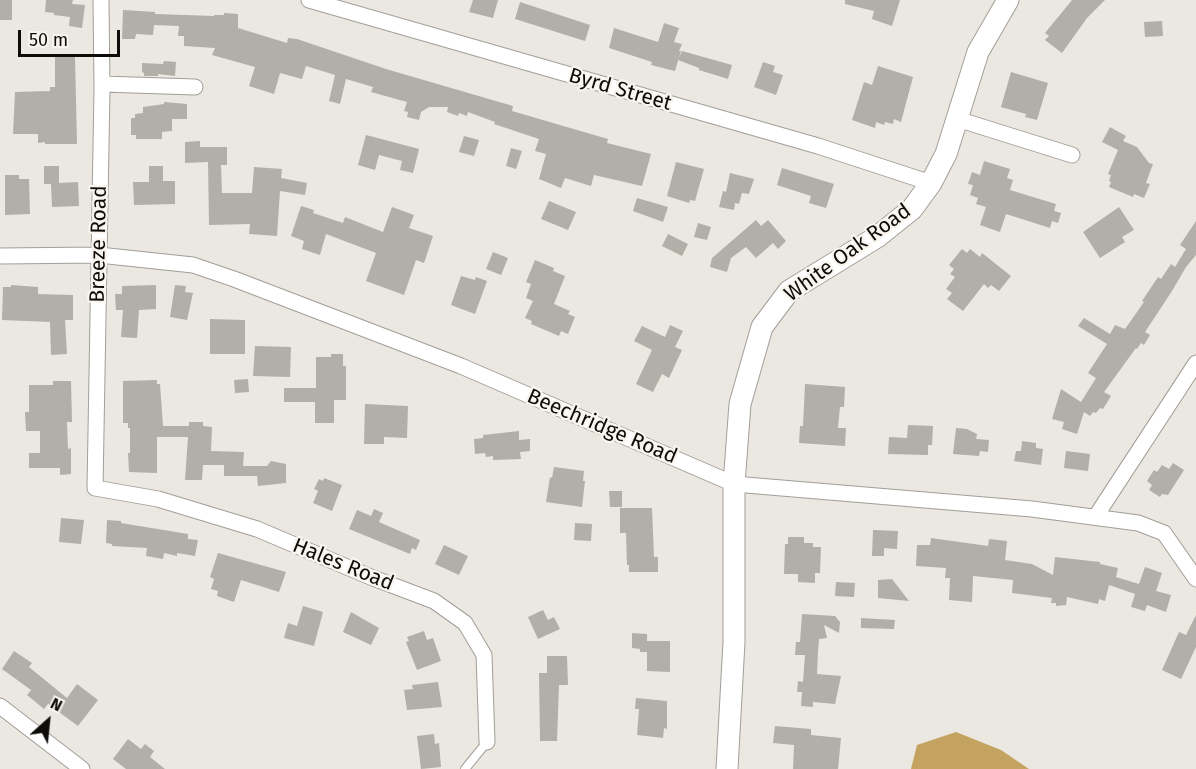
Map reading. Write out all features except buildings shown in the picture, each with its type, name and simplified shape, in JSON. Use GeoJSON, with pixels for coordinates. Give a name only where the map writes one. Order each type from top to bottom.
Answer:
{"type":"FeatureCollection","features":[{"type":"Feature","properties":{"kind":"street","name":"Breeze Road"},"geometry":{"type":"LineString","coordinates":[[95,488],[102,84],[101,0]]}},
{"type":"Feature","properties":{"kind":"street","name":"Byrd Street"},"geometry":{"type":"LineString","coordinates":[[309,0],[818,146],[931,183]]}},
{"type":"Feature","properties":{"kind":"street","name":"White Oak Road"},"geometry":{"type":"LineString","coordinates":[[727,769],[734,642],[734,484],[740,404],[762,327],[789,291],[877,237],[912,209],[931,183],[946,154],[978,52],[1008,0]]}},
{"type":"Feature","properties":{"kind":"street"},"geometry":{"type":"LineString","coordinates":[[102,84],[195,87]]}},
{"type":"Feature","properties":{"kind":"street"},"geometry":{"type":"LineString","coordinates":[[957,120],[1072,155]]}},
{"type":"Feature","properties":{"kind":"street","name":"Beechridge Road"},"geometry":{"type":"LineString","coordinates":[[0,256],[99,255],[193,265],[461,366],[734,484],[1096,516],[1138,523],[1164,533],[1196,579]]}},
{"type":"Feature","properties":{"kind":"street"},"geometry":{"type":"LineString","coordinates":[[1096,516],[1196,363]]}},
{"type":"Feature","properties":{"kind":"street","name":"Hales Road"},"geometry":{"type":"LineString","coordinates":[[95,488],[158,499],[257,529],[434,601],[465,623],[484,655],[487,742]]}},
{"type":"Feature","properties":{"kind":"street"},"geometry":{"type":"LineString","coordinates":[[0,706],[82,769]]}},
{"type":"Feature","properties":{"kind":"lane"},"geometry":{"type":"LineString","coordinates":[[465,769],[487,742]]}},
{"type":"Feature","properties":{"kind":"shaded area"},"geometry":{"type":"Polygon","coordinates":[[[956,732],[1001,750],[1029,769],[911,769],[917,745],[956,732]]]}}]}
